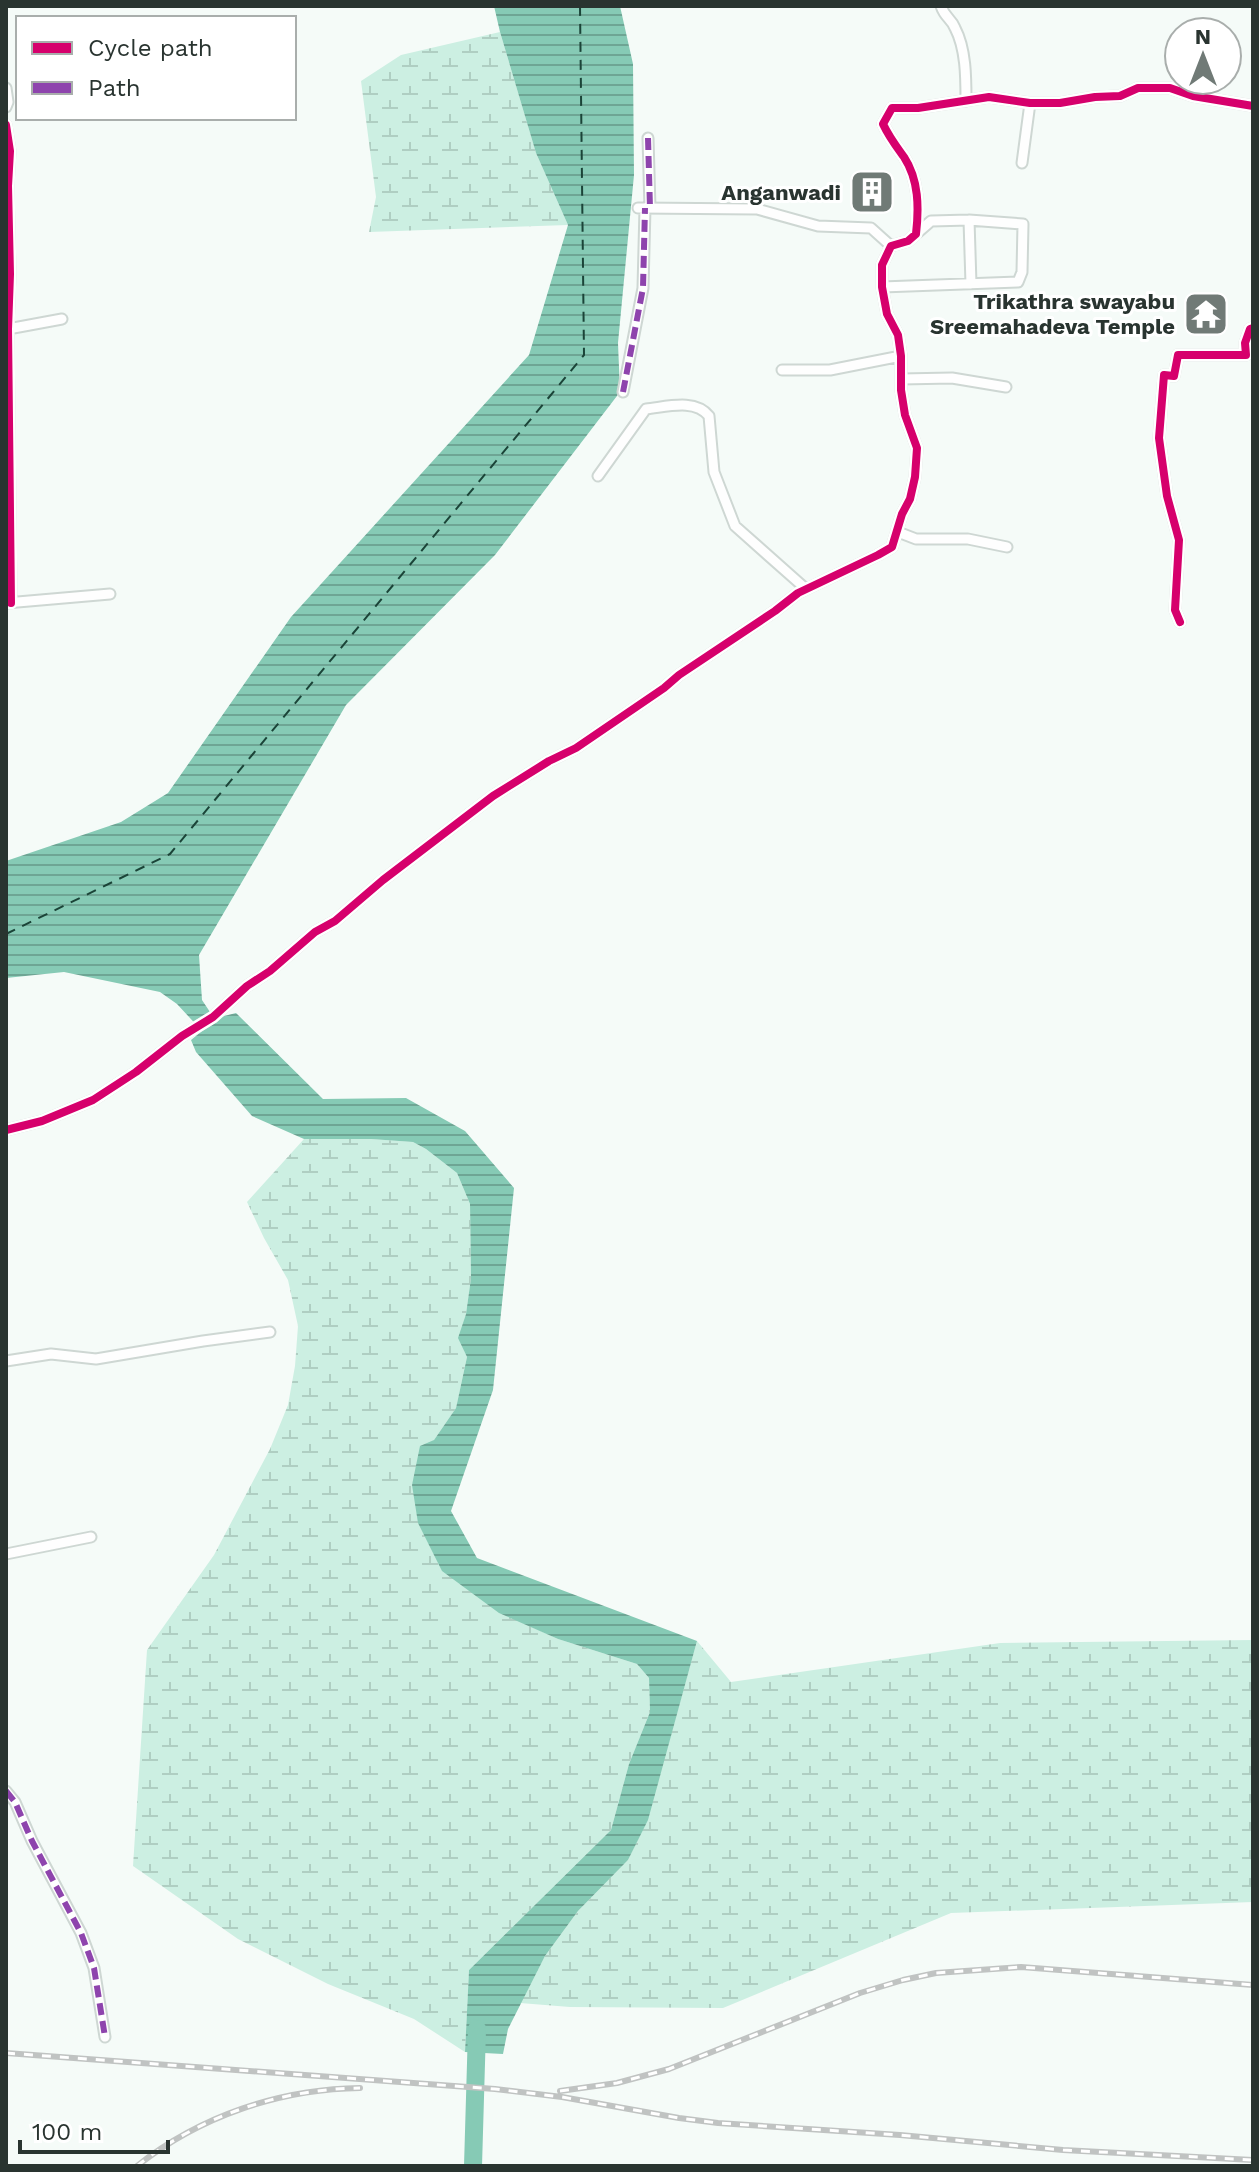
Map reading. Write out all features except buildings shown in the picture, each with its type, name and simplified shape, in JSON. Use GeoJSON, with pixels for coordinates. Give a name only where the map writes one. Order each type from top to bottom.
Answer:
{"type":"FeatureCollection","features":[{"type":"Feature","properties":{"kind":"street"},"geometry":{"type":"LineString","coordinates":[[941,6],[959,38],[964,58],[966,101]]}},
{"type":"Feature","properties":{"kind":"street"},"geometry":{"type":"LineString","coordinates":[[6,88],[11,103]]}},
{"type":"Feature","properties":{"kind":"street"},"geometry":{"type":"LineString","coordinates":[[916,234],[919,210],[914,178],[883,124],[892,108],[918,108],[989,97],[1030,103],[1060,103],[1120,96],[1138,88],[1170,88],[1193,96],[1253,106]]}},
{"type":"Feature","properties":{"kind":"street"},"geometry":{"type":"LineString","coordinates":[[1022,163],[1030,103]]}},
{"type":"Feature","properties":{"kind":"street"},"geometry":{"type":"LineString","coordinates":[[6,125],[10,151],[8,603],[110,594]]}},
{"type":"Feature","properties":{"kind":"street"},"geometry":{"type":"LineString","coordinates":[[623,392],[643,288],[648,138]]}},
{"type":"Feature","properties":{"kind":"street"},"geometry":{"type":"LineString","coordinates":[[644,208],[757,209],[818,226],[871,228],[891,246]]}},
{"type":"Feature","properties":{"kind":"street"},"geometry":{"type":"LineString","coordinates":[[969,220],[971,284]]}},
{"type":"Feature","properties":{"kind":"street"},"geometry":{"type":"LineString","coordinates":[[6,1130],[42,1121],[93,1100],[136,1072],[182,1036],[213,1017],[247,986],[270,971],[315,932],[335,921],[465,816],[519,779],[576,748],[806,589],[892,547],[910,499],[917,448],[905,415],[898,335],[887,314],[882,287],[882,265],[891,246],[908,241],[931,221],[1023,224],[1022,272],[1018,282],[882,287]]}},
{"type":"Feature","properties":{"kind":"street"},"geometry":{"type":"LineString","coordinates":[[8,329],[62,319]]}},
{"type":"Feature","properties":{"kind":"street"},"geometry":{"type":"LineString","coordinates":[[1180,622],[1175,610],[1179,540],[1167,496],[1159,438],[1164,375],[1174,376],[1178,355],[1246,355],[1245,343],[1253,328]]}},
{"type":"Feature","properties":{"kind":"street"},"geometry":{"type":"LineString","coordinates":[[782,370],[830,370],[901,356]]}},
{"type":"Feature","properties":{"kind":"street"},"geometry":{"type":"LineString","coordinates":[[901,379],[952,378],[1006,387]]}},
{"type":"Feature","properties":{"kind":"street"},"geometry":{"type":"LineString","coordinates":[[598,476],[646,409],[693,405],[704,409],[709,416],[714,472],[735,526],[806,589]]}},
{"type":"Feature","properties":{"kind":"street"},"geometry":{"type":"LineString","coordinates":[[898,532],[916,539],[968,539],[1007,547]]}},
{"type":"Feature","properties":{"kind":"street"},"geometry":{"type":"LineString","coordinates":[[6,1361],[51,1354],[96,1359],[270,1332]]}},
{"type":"Feature","properties":{"kind":"street"},"geometry":{"type":"LineString","coordinates":[[6,1554],[91,1537]]}},
{"type":"Feature","properties":{"kind":"street"},"geometry":{"type":"LineString","coordinates":[[6,1791],[15,1802],[81,1933],[94,1968],[105,2037]]}},
{"type":"Feature","properties":{"kind":"green space"},"geometry":{"type":"Polygon","coordinates":[[[500,32],[536,153],[568,225],[369,232],[376,197],[361,81],[401,55],[500,32]]]}},
{"type":"Feature","properties":{"kind":"green space"},"geometry":{"type":"Polygon","coordinates":[[[304,1139],[413,1142],[457,1173],[470,1204],[471,1278],[459,1338],[467,1357],[456,1408],[434,1440],[412,1485],[499,1612],[558,1639],[637,1664],[649,1678],[650,1712],[629,1764],[611,1830],[469,1970],[465,2052],[414,2019],[328,1984],[238,1939],[133,1866],[147,1650],[214,1555],[270,1449],[288,1405],[298,1326],[288,1280],[247,1202],[304,1139]]]}},
{"type":"Feature","properties":{"kind":"green space"},"geometry":{"type":"Polygon","coordinates":[[[1253,1640],[1253,1902],[951,1913],[723,2008],[570,2007],[520,2003],[545,1956],[578,1911],[628,1860],[647,1820],[697,1641],[731,1682],[1000,1643],[1253,1640]]]}},
{"type":"Feature","properties":{"kind":"shaded area"},"geometry":{"type":"Polygon","coordinates":[[[494,6],[620,6],[633,64],[634,175],[618,343],[620,392],[495,555],[346,705],[199,955],[202,1000],[216,1021],[236,1013],[323,1099],[406,1098],[465,1131],[514,1188],[493,1390],[451,1511],[477,1558],[697,1641],[648,1820],[628,1860],[578,1911],[545,1956],[508,2029],[503,2054],[465,2052],[469,1970],[611,1830],[629,1764],[650,1712],[649,1678],[637,1664],[558,1639],[499,1613],[442,1571],[418,1523],[412,1485],[420,1446],[434,1440],[456,1408],[467,1357],[458,1338],[466,1314],[471,1278],[470,1204],[457,1173],[413,1142],[304,1139],[252,1116],[196,1052],[191,1040],[202,1031],[177,1004],[160,992],[64,972],[6,978],[6,861],[121,822],[168,793],[291,617],[529,355],[568,225],[536,153],[494,6]]]}},
{"type":"Feature","properties":{"kind":"waterway"},"geometry":{"type":"LineString","coordinates":[[473,2166],[477,2029]]}},
{"type":"Feature","properties":{"kind":"ferry route"},"geometry":{"type":"LineString","coordinates":[[6,934],[170,854],[584,355],[580,6]]}},
{"type":"Feature","properties":{"kind":"railway"},"geometry":{"type":"LineString","coordinates":[[560,2091],[617,2083],[669,2069],[860,1993],[936,1973],[1021,1967],[1253,1985]]}},
{"type":"Feature","properties":{"kind":"railway"},"geometry":{"type":"LineString","coordinates":[[6,2053],[495,2089],[718,2123],[1063,2150],[1253,2160]]}},
{"type":"Feature","properties":{"kind":"railway"},"geometry":{"type":"LineString","coordinates":[[137,2166],[187,2133],[242,2109],[300,2094],[360,2088]]}},
{"type":"Feature","properties":{"kind":"marked path"},"geometry":{"type":"LineString","coordinates":[[648,138],[650,208]]}},
{"type":"Feature","properties":{"kind":"marked path"},"geometry":{"type":"LineString","coordinates":[[623,392],[643,288],[645,208]]}},
{"type":"Feature","properties":{"kind":"marked path"},"geometry":{"type":"LineString","coordinates":[[6,1791],[15,1802],[81,1933],[94,1968],[105,2037]]}},
{"type":"Feature","properties":{"kind":"cycle path"},"geometry":{"type":"LineString","coordinates":[[6,1130],[42,1121],[93,1100],[136,1072],[182,1036],[213,1017],[315,932],[335,921],[493,796],[576,748],[798,593],[892,547],[910,499],[917,448],[905,415],[898,335],[887,314],[882,265],[891,246],[908,241],[916,234],[918,214],[913,175],[883,124],[892,108],[918,108],[989,97],[1030,103],[1060,103],[1120,96],[1138,88],[1170,88],[1193,96],[1253,106]]}},
{"type":"Feature","properties":{"kind":"cycle path"},"geometry":{"type":"LineString","coordinates":[[6,125],[10,151],[11,603]]}},
{"type":"Feature","properties":{"kind":"cycle path"},"geometry":{"type":"LineString","coordinates":[[1180,622],[1175,610],[1179,540],[1167,496],[1159,438],[1164,375],[1174,376],[1178,355],[1246,355],[1245,343],[1253,328]]}},
{"type":"Feature","properties":{"kind":"place","name":"Anganwadi"},"geometry":{"type":"Point","coordinates":[872,192]}},
{"type":"Feature","properties":{"kind":"place","name":"Trikathra swayabu Sreemahadeva Temple"},"geometry":{"type":"Point","coordinates":[1206,314]}}]}
